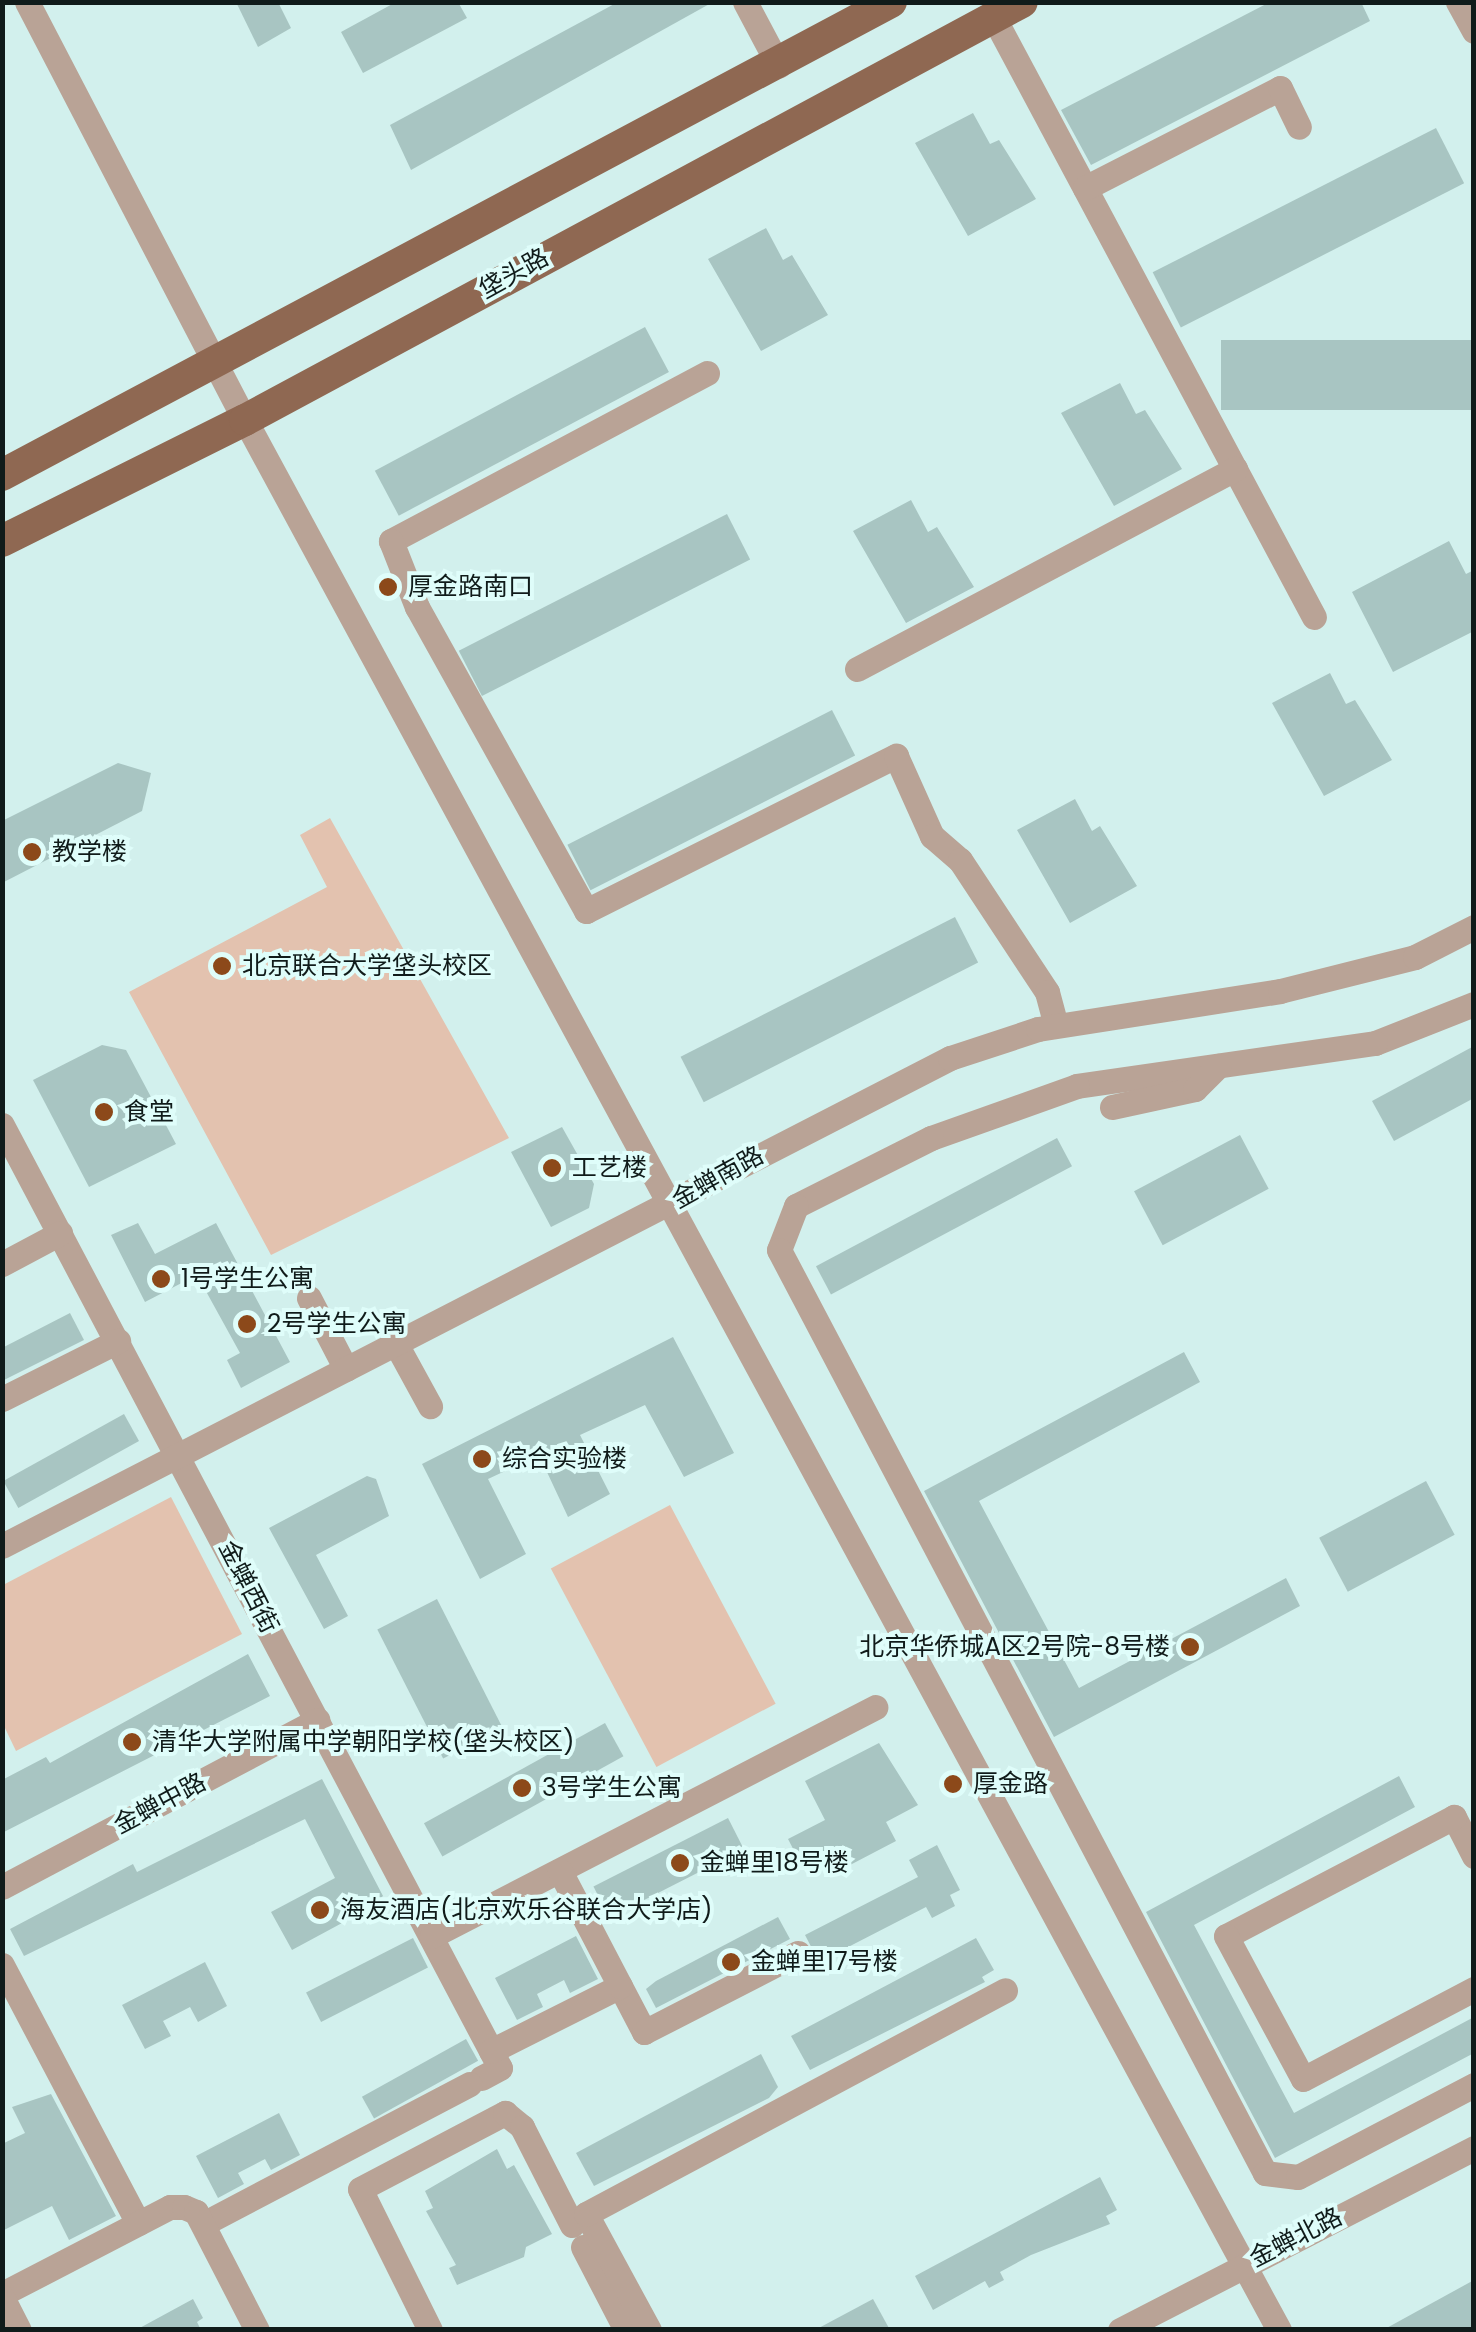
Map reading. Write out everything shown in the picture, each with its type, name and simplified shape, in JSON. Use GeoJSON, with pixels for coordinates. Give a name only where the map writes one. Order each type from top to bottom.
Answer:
{"type":"FeatureCollection","features":[{"type":"Feature","properties":{"kind":"main road"},"geometry":{"type":"LineString","coordinates":[[2,475],[779,66],[891,2]]}},
{"type":"Feature","properties":{"kind":"main road","name":"垡头路"},"geometry":{"type":"LineString","coordinates":[[2,542],[245,420],[1008,10]]}},
{"type":"Feature","properties":{"kind":"street"},"geometry":{"type":"LineString","coordinates":[[27,2],[245,420],[1279,2330]]}},
{"type":"Feature","properties":{"kind":"street"},"geometry":{"type":"LineString","coordinates":[[745,2],[779,66]]}},
{"type":"Feature","properties":{"kind":"street"},"geometry":{"type":"LineString","coordinates":[[1458,2],[1474,32]]}},
{"type":"Feature","properties":{"kind":"street"},"geometry":{"type":"LineString","coordinates":[[1008,10],[1085,188],[1314,617]]}},
{"type":"Feature","properties":{"kind":"street"},"geometry":{"type":"LineString","coordinates":[[1085,188],[1280,88],[1299,127]]}},
{"type":"Feature","properties":{"kind":"street"},"geometry":{"type":"LineString","coordinates":[[707,373],[392,541],[417,606],[586,912],[896,756],[932,836],[971,876],[1046,992],[1056,1025]]}},
{"type":"Feature","properties":{"kind":"street"},"geometry":{"type":"LineString","coordinates":[[857,669],[1235,468]]}},
{"type":"Feature","properties":{"kind":"street","name":"金蝉南路"},"geometry":{"type":"LineString","coordinates":[[2,1546],[670,1206],[708,1179],[950,1058],[1056,1025],[1280,992],[1415,957],[1474,927]]}},
{"type":"Feature","properties":{"kind":"street"},"geometry":{"type":"LineString","coordinates":[[1474,1004],[1376,1043],[1077,1086],[931,1138],[796,1206],[780,1250],[1265,2173],[1298,2177],[1474,2085]]}},
{"type":"Feature","properties":{"kind":"street"},"geometry":{"type":"LineString","coordinates":[[1112,1107],[1194,1089],[1218,1066]]}},
{"type":"Feature","properties":{"kind":"street","name":"金蝉西街"},"geometry":{"type":"LineString","coordinates":[[2,1125],[491,2052]]}},
{"type":"Feature","properties":{"kind":"street"},"geometry":{"type":"LineString","coordinates":[[2,1264],[60,1233]]}},
{"type":"Feature","properties":{"kind":"street"},"geometry":{"type":"LineString","coordinates":[[309,1298],[346,1369]]}},
{"type":"Feature","properties":{"kind":"street"},"geometry":{"type":"LineString","coordinates":[[2,1399],[118,1341]]}},
{"type":"Feature","properties":{"kind":"street"},"geometry":{"type":"LineString","coordinates":[[396,1344],[430,1406]]}},
{"type":"Feature","properties":{"kind":"street"},"geometry":{"type":"LineString","coordinates":[[432,1936],[875,1707]]}},
{"type":"Feature","properties":{"kind":"street","name":"金蝉中路"},"geometry":{"type":"LineString","coordinates":[[2,1887],[317,1720]]}},
{"type":"Feature","properties":{"kind":"street"},"geometry":{"type":"LineString","coordinates":[[1474,1856],[1454,1817],[1226,1936],[1303,2079],[1474,1989]]}},
{"type":"Feature","properties":{"kind":"street"},"geometry":{"type":"LineString","coordinates":[[560,1872],[644,2032],[798,1953]]}},
{"type":"Feature","properties":{"kind":"street"},"geometry":{"type":"LineString","coordinates":[[2,1965],[138,2223]]}},
{"type":"Feature","properties":{"kind":"street"},"geometry":{"type":"LineString","coordinates":[[203,2224],[500,2068],[491,2052],[620,1986]]}},
{"type":"Feature","properties":{"kind":"street"},"geometry":{"type":"LineString","coordinates":[[648,2330],[586,2214],[1005,1990]]}},
{"type":"Feature","properties":{"kind":"street"},"geometry":{"type":"LineString","coordinates":[[430,2330],[360,2188],[504,2113],[522,2127],[626,2330]]}},
{"type":"Feature","properties":{"kind":"street","name":"金蝉北路"},"geometry":{"type":"LineString","coordinates":[[1120,2330],[1474,2148]]}},
{"type":"Feature","properties":{"kind":"street"},"geometry":{"type":"LineString","coordinates":[[19,2330],[2,2296],[138,2223],[184,2207],[203,2224],[258,2330]]}},
{"type":"Feature","properties":{"kind":"shaded area"},"geometry":{"type":"Polygon","coordinates":[[[330,818],[509,1138],[271,1255],[129,992],[327,887],[300,835],[330,818]]]}},
{"type":"Feature","properties":{"kind":"shaded area"},"geometry":{"type":"Polygon","coordinates":[[[171,1497],[242,1634],[16,1751],[3,1724],[3,1585],[171,1497]]]}},
{"type":"Feature","properties":{"kind":"shaded area"},"geometry":{"type":"Polygon","coordinates":[[[670,1505],[776,1704],[656,1767],[551,1568],[670,1505]]]}},
{"type":"Feature","properties":{"kind":"building"},"geometry":{"type":"Polygon","coordinates":[[[236,2],[278,2],[291,28],[258,47],[236,2]]]}},
{"type":"Feature","properties":{"kind":"building"},"geometry":{"type":"Polygon","coordinates":[[[396,2],[458,2],[467,18],[363,73],[341,32],[396,2]]]}},
{"type":"Feature","properties":{"kind":"building"},"geometry":{"type":"Polygon","coordinates":[[[618,2],[713,2],[411,170],[390,125],[618,2]]]}},
{"type":"Feature","properties":{"kind":"building"},"geometry":{"type":"Polygon","coordinates":[[[1270,2],[1361,2],[1370,21],[1091,165],[1061,110],[1270,2]]]}},
{"type":"Feature","properties":{"kind":"building"},"geometry":{"type":"Polygon","coordinates":[[[973,113],[990,144],[999,140],[1036,199],[968,236],[915,143],[973,113]]]}},
{"type":"Feature","properties":{"kind":"building"},"geometry":{"type":"Polygon","coordinates":[[[1436,128],[1464,183],[1181,328],[1153,272],[1436,128]]]}},
{"type":"Feature","properties":{"kind":"building"},"geometry":{"type":"Polygon","coordinates":[[[766,228],[783,260],[792,255],[828,315],[761,351],[708,259],[766,228]]]}},
{"type":"Feature","properties":{"kind":"building"},"geometry":{"type":"Polygon","coordinates":[[[645,327],[669,372],[399,516],[375,471],[645,327]]]}},
{"type":"Feature","properties":{"kind":"building"},"geometry":{"type":"Polygon","coordinates":[[[1221,340],[1474,340],[1474,410],[1221,410],[1221,340]]]}},
{"type":"Feature","properties":{"kind":"building"},"geometry":{"type":"Polygon","coordinates":[[[1120,383],[1136,414],[1145,410],[1182,469],[1114,506],[1061,413],[1120,383]]]}},
{"type":"Feature","properties":{"kind":"building"},"geometry":{"type":"Polygon","coordinates":[[[911,500],[928,532],[937,527],[974,587],[906,623],[853,531],[911,500]]]}},
{"type":"Feature","properties":{"kind":"building"},"geometry":{"type":"Polygon","coordinates":[[[727,514],[750,559],[482,696],[459,651],[727,514]]]}},
{"type":"Feature","properties":{"kind":"building"},"geometry":{"type":"Polygon","coordinates":[[[1449,541],[1466,574],[1474,570],[1474,631],[1393,672],[1352,592],[1449,541]]]}},
{"type":"Feature","properties":{"kind":"building"},"geometry":{"type":"Polygon","coordinates":[[[1330,673],[1346,704],[1355,700],[1392,760],[1324,796],[1272,703],[1330,673]]]}},
{"type":"Feature","properties":{"kind":"building"},"geometry":{"type":"Polygon","coordinates":[[[832,710],[855,755],[591,890],[567,845],[832,710]]]}},
{"type":"Feature","properties":{"kind":"building","name":"教学楼"},"geometry":{"type":"Polygon","coordinates":[[[118,763],[151,773],[142,811],[2,883],[2,821],[118,763]]]}},
{"type":"Feature","properties":{"kind":"building"},"geometry":{"type":"Polygon","coordinates":[[[1075,799],[1092,831],[1100,826],[1137,886],[1070,923],[1017,830],[1075,799]]]}},
{"type":"Feature","properties":{"kind":"building"},"geometry":{"type":"Polygon","coordinates":[[[955,917],[978,962],[704,1102],[681,1057],[955,917]]]}},
{"type":"Feature","properties":{"kind":"building","name":"食堂"},"geometry":{"type":"Polygon","coordinates":[[[102,1045],[126,1050],[176,1144],[89,1187],[33,1080],[102,1045]]]}},
{"type":"Feature","properties":{"kind":"building"},"geometry":{"type":"Polygon","coordinates":[[[1474,1046],[1474,1098],[1394,1141],[1372,1101],[1474,1046]]]}},
{"type":"Feature","properties":{"kind":"building","name":"工艺楼"},"geometry":{"type":"Polygon","coordinates":[[[562,1127],[594,1184],[589,1208],[551,1227],[511,1152],[562,1127]]]}},
{"type":"Feature","properties":{"kind":"building"},"geometry":{"type":"Polygon","coordinates":[[[1240,1135],[1269,1189],[1163,1245],[1134,1191],[1240,1135]]]}},
{"type":"Feature","properties":{"kind":"building"},"geometry":{"type":"Polygon","coordinates":[[[1057,1138],[1072,1166],[831,1294],[816,1266],[1057,1138]]]}},
{"type":"Feature","properties":{"kind":"building"},"geometry":{"type":"Polygon","coordinates":[[[138,1223],[155,1254],[216,1223],[290,1362],[241,1388],[227,1360],[240,1353],[197,1275],[145,1302],[111,1235],[138,1223]]]}},
{"type":"Feature","properties":{"kind":"building"},"geometry":{"type":"Polygon","coordinates":[[[70,1313],[84,1340],[2,1381],[2,1348],[70,1313]]]}},
{"type":"Feature","properties":{"kind":"building","name":"综合实验楼"},"geometry":{"type":"Polygon","coordinates":[[[673,1337],[734,1453],[684,1477],[645,1405],[580,1435],[610,1494],[568,1517],[539,1455],[488,1479],[526,1554],[480,1579],[422,1464],[673,1337]]]}},
{"type":"Feature","properties":{"kind":"building"},"geometry":{"type":"Polygon","coordinates":[[[1184,1352],[1200,1382],[979,1501],[1079,1688],[1286,1578],[1300,1606],[1054,1737],[924,1491],[1184,1352]]]}},
{"type":"Feature","properties":{"kind":"building"},"geometry":{"type":"Polygon","coordinates":[[[124,1414],[139,1441],[18,1508],[3,1481],[124,1414]]]}},
{"type":"Feature","properties":{"kind":"building"},"geometry":{"type":"Polygon","coordinates":[[[367,1476],[376,1479],[389,1516],[316,1555],[348,1616],[324,1629],[269,1528],[367,1476]]]}},
{"type":"Feature","properties":{"kind":"building"},"geometry":{"type":"Polygon","coordinates":[[[1426,1481],[1455,1535],[1348,1592],[1319,1538],[1426,1481]]]}},
{"type":"Feature","properties":{"kind":"building"},"geometry":{"type":"Polygon","coordinates":[[[437,1599],[503,1728],[443,1759],[377,1629],[437,1599]]]}},
{"type":"Feature","properties":{"kind":"building","name":"清华大学附属中学朝阳学校(垡头校区)"},"geometry":{"type":"Polygon","coordinates":[[[248,1654],[270,1696],[2,1833],[2,1780],[46,1757],[50,1763],[248,1654]]]}},
{"type":"Feature","properties":{"kind":"building","name":"3号学生公寓"},"geometry":{"type":"Polygon","coordinates":[[[605,1723],[623,1756],[442,1857],[424,1823],[605,1723]]]}},
{"type":"Feature","properties":{"kind":"building"},"geometry":{"type":"Polygon","coordinates":[[[879,1743],[918,1805],[886,1822],[896,1841],[829,1876],[820,1858],[803,1868],[788,1839],[825,1820],[805,1781],[879,1743]]]}},
{"type":"Feature","properties":{"kind":"building"},"geometry":{"type":"Polygon","coordinates":[[[1399,1776],[1415,1807],[1194,1925],[1294,2113],[1474,2017],[1474,2053],[1275,2158],[1146,1912],[1399,1776]]]}},
{"type":"Feature","properties":{"kind":"building"},"geometry":{"type":"Polygon","coordinates":[[[322,1779],[383,1896],[368,1909],[292,1950],[271,1912],[335,1878],[305,1819],[24,1956],[10,1929],[133,1864],[137,1872],[322,1779]]]}},
{"type":"Feature","properties":{"kind":"building","name":"金蝉里18号楼"},"geometry":{"type":"Polygon","coordinates":[[[728,1818],[744,1849],[609,1918],[593,1887],[728,1818]]]}},
{"type":"Feature","properties":{"kind":"building"},"geometry":{"type":"Polygon","coordinates":[[[937,1845],[960,1890],[950,1895],[955,1906],[932,1918],[926,1907],[819,1962],[805,1935],[918,1877],[909,1860],[937,1845]]]}},
{"type":"Feature","properties":{"kind":"building","name":"金蝉里17号楼"},"geometry":{"type":"Polygon","coordinates":[[[778,1917],[790,1939],[656,2008],[646,1989],[656,1981],[778,1917]]]}},
{"type":"Feature","properties":{"kind":"building"},"geometry":{"type":"Polygon","coordinates":[[[576,1936],[598,1979],[570,1993],[564,1980],[537,1994],[543,2007],[517,2020],[495,1978],[576,1936]]]}},
{"type":"Feature","properties":{"kind":"building"},"geometry":{"type":"Polygon","coordinates":[[[413,1938],[428,1967],[321,2022],[306,1992],[413,1938]]]}},
{"type":"Feature","properties":{"kind":"building"},"geometry":{"type":"Polygon","coordinates":[[[976,1938],[994,1970],[982,1977],[985,1982],[810,2070],[791,2036],[976,1938]]]}},
{"type":"Feature","properties":{"kind":"building"},"geometry":{"type":"Polygon","coordinates":[[[205,1962],[227,2006],[198,2022],[190,2007],[163,2021],[171,2036],[145,2049],[122,2005],[205,1962]]]}},
{"type":"Feature","properties":{"kind":"building"},"geometry":{"type":"Polygon","coordinates":[[[466,2039],[478,2061],[374,2119],[362,2097],[466,2039]]]}},
{"type":"Feature","properties":{"kind":"building"},"geometry":{"type":"Polygon","coordinates":[[[761,2054],[778,2087],[769,2098],[594,2186],[576,2153],[761,2054]]]}},
{"type":"Feature","properties":{"kind":"building"},"geometry":{"type":"Polygon","coordinates":[[[51,2094],[116,2216],[69,2240],[52,2206],[2,2231],[2,2144],[25,2133],[12,2107],[51,2094]]]}},
{"type":"Feature","properties":{"kind":"building"},"geometry":{"type":"Polygon","coordinates":[[[279,2113],[300,2155],[271,2170],[265,2159],[238,2173],[244,2184],[218,2198],[196,2156],[279,2113]]]}},
{"type":"Feature","properties":{"kind":"building"},"geometry":{"type":"Polygon","coordinates":[[[497,2149],[507,2169],[514,2165],[552,2234],[526,2247],[524,2257],[457,2285],[449,2268],[456,2265],[426,2211],[433,2208],[425,2191],[497,2149]]]}},
{"type":"Feature","properties":{"kind":"building"},"geometry":{"type":"Polygon","coordinates":[[[1100,2177],[1117,2210],[1106,2216],[1110,2224],[1031,2255],[1000,2272],[1004,2280],[989,2288],[985,2281],[933,2310],[915,2276],[1100,2177]]]}},
{"type":"Feature","properties":{"kind":"building"},"geometry":{"type":"Polygon","coordinates":[[[1474,2280],[1474,2330],[1383,2330],[1474,2280]]]}},
{"type":"Feature","properties":{"kind":"building"},"geometry":{"type":"Polygon","coordinates":[[[193,2299],[203,2318],[197,2322],[201,2330],[136,2330],[193,2299]]]}},
{"type":"Feature","properties":{"kind":"building"},"geometry":{"type":"Polygon","coordinates":[[[873,2299],[890,2330],[815,2330],[873,2299]]]}},
{"type":"Feature","properties":{"kind":"place","name":"厚金路南口"},"geometry":{"type":"Point","coordinates":[388,587]}},
{"type":"Feature","properties":{"kind":"place","name":"教学楼"},"geometry":{"type":"Point","coordinates":[32,852]}},
{"type":"Feature","properties":{"kind":"place","name":"北京联合大学垡头校区"},"geometry":{"type":"Point","coordinates":[222,966]}},
{"type":"Feature","properties":{"kind":"place","name":"食堂"},"geometry":{"type":"Point","coordinates":[104,1112]}},
{"type":"Feature","properties":{"kind":"place","name":"工艺楼"},"geometry":{"type":"Point","coordinates":[552,1168]}},
{"type":"Feature","properties":{"kind":"place","name":"1号学生公寓"},"geometry":{"type":"Point","coordinates":[161,1279]}},
{"type":"Feature","properties":{"kind":"place","name":"2号学生公寓"},"geometry":{"type":"Point","coordinates":[247,1324]}},
{"type":"Feature","properties":{"kind":"place","name":"综合实验楼"},"geometry":{"type":"Point","coordinates":[482,1459]}},
{"type":"Feature","properties":{"kind":"place","name":"北京华侨城A区2号院-8号楼"},"geometry":{"type":"Point","coordinates":[1190,1647]}},
{"type":"Feature","properties":{"kind":"place","name":"清华大学附属中学朝阳学校(垡头校区)"},"geometry":{"type":"Point","coordinates":[132,1742]}},
{"type":"Feature","properties":{"kind":"place","name":"厚金路"},"geometry":{"type":"Point","coordinates":[953,1784]}},
{"type":"Feature","properties":{"kind":"place","name":"3号学生公寓"},"geometry":{"type":"Point","coordinates":[522,1788]}},
{"type":"Feature","properties":{"kind":"place","name":"金蝉里18号楼"},"geometry":{"type":"Point","coordinates":[680,1863]}},
{"type":"Feature","properties":{"kind":"place","name":"海友酒店(北京欢乐谷联合大学店)"},"geometry":{"type":"Point","coordinates":[320,1910]}},
{"type":"Feature","properties":{"kind":"place","name":"金蝉里17号楼"},"geometry":{"type":"Point","coordinates":[731,1962]}}]}
